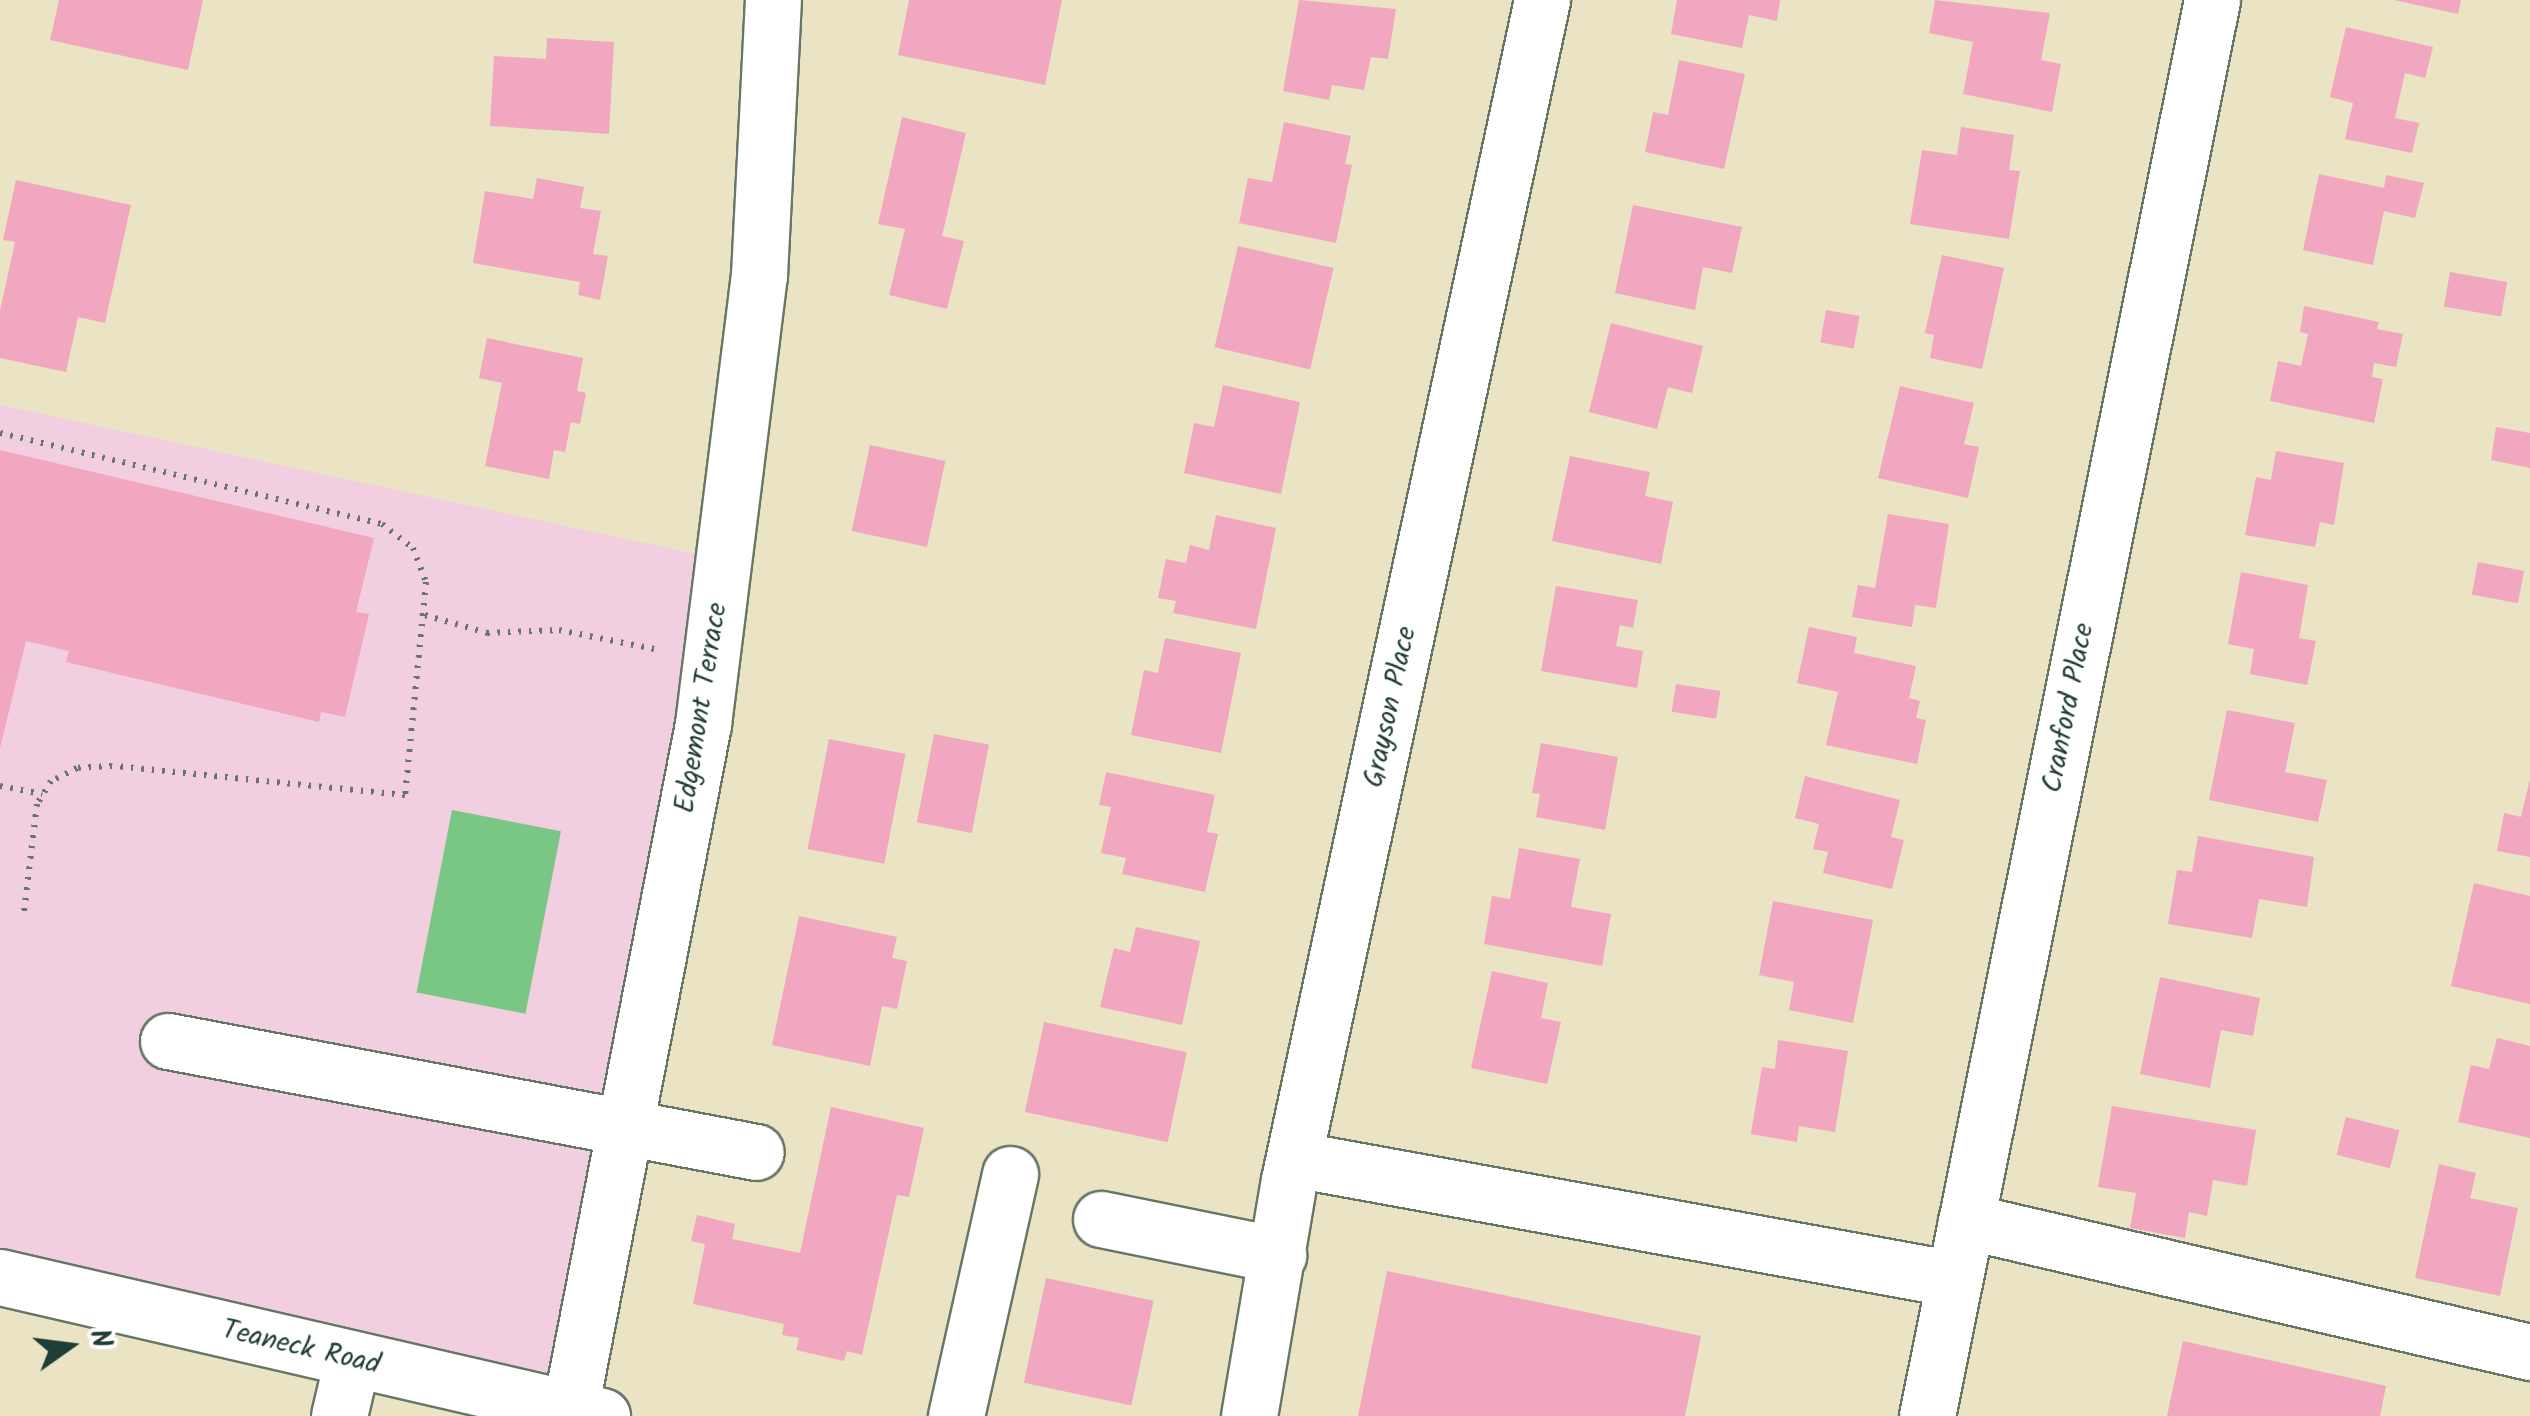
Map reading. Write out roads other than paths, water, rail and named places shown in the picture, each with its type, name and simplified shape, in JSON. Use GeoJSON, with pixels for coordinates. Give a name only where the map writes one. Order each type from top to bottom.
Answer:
{"type":"FeatureCollection","features":[{"type":"Feature","properties":{"kind":"street","name":"Edgemont Terrace"},"geometry":{"type":"LineString","coordinates":[[586,1412],[628,1128],[711,660],[759,274],[773,0]]}},
{"type":"Feature","properties":{"kind":"street","name":"Grayson Place"},"geometry":{"type":"LineString","coordinates":[[1249,1416],[1294,1159],[1542,0]]}},
{"type":"Feature","properties":{"kind":"street","name":"Cranford Place"},"geometry":{"type":"LineString","coordinates":[[1926,1416],[2212,0]]}},
{"type":"Feature","properties":{"kind":"street"},"geometry":{"type":"LineString","coordinates":[[168,1041],[756,1152]]}},
{"type":"Feature","properties":{"kind":"street"},"geometry":{"type":"LineString","coordinates":[[1294,1159],[1954,1279]]}},
{"type":"Feature","properties":{"kind":"street"},"geometry":{"type":"LineString","coordinates":[[956,1416],[1010,1174]]}},
{"type":"Feature","properties":{"kind":"street"},"geometry":{"type":"LineString","coordinates":[[1102,1219],[1278,1255]]}},
{"type":"Feature","properties":{"kind":"street"},"geometry":{"type":"LineString","coordinates":[[1966,1221],[2530,1352]]}},
{"type":"Feature","properties":{"kind":"street","name":"Teaneck Road"},"geometry":{"type":"LineString","coordinates":[[0,1277],[586,1412]]}},
{"type":"Feature","properties":{"kind":"street"},"geometry":{"type":"LineString","coordinates":[[339,1416],[352,1360]]}}]}
